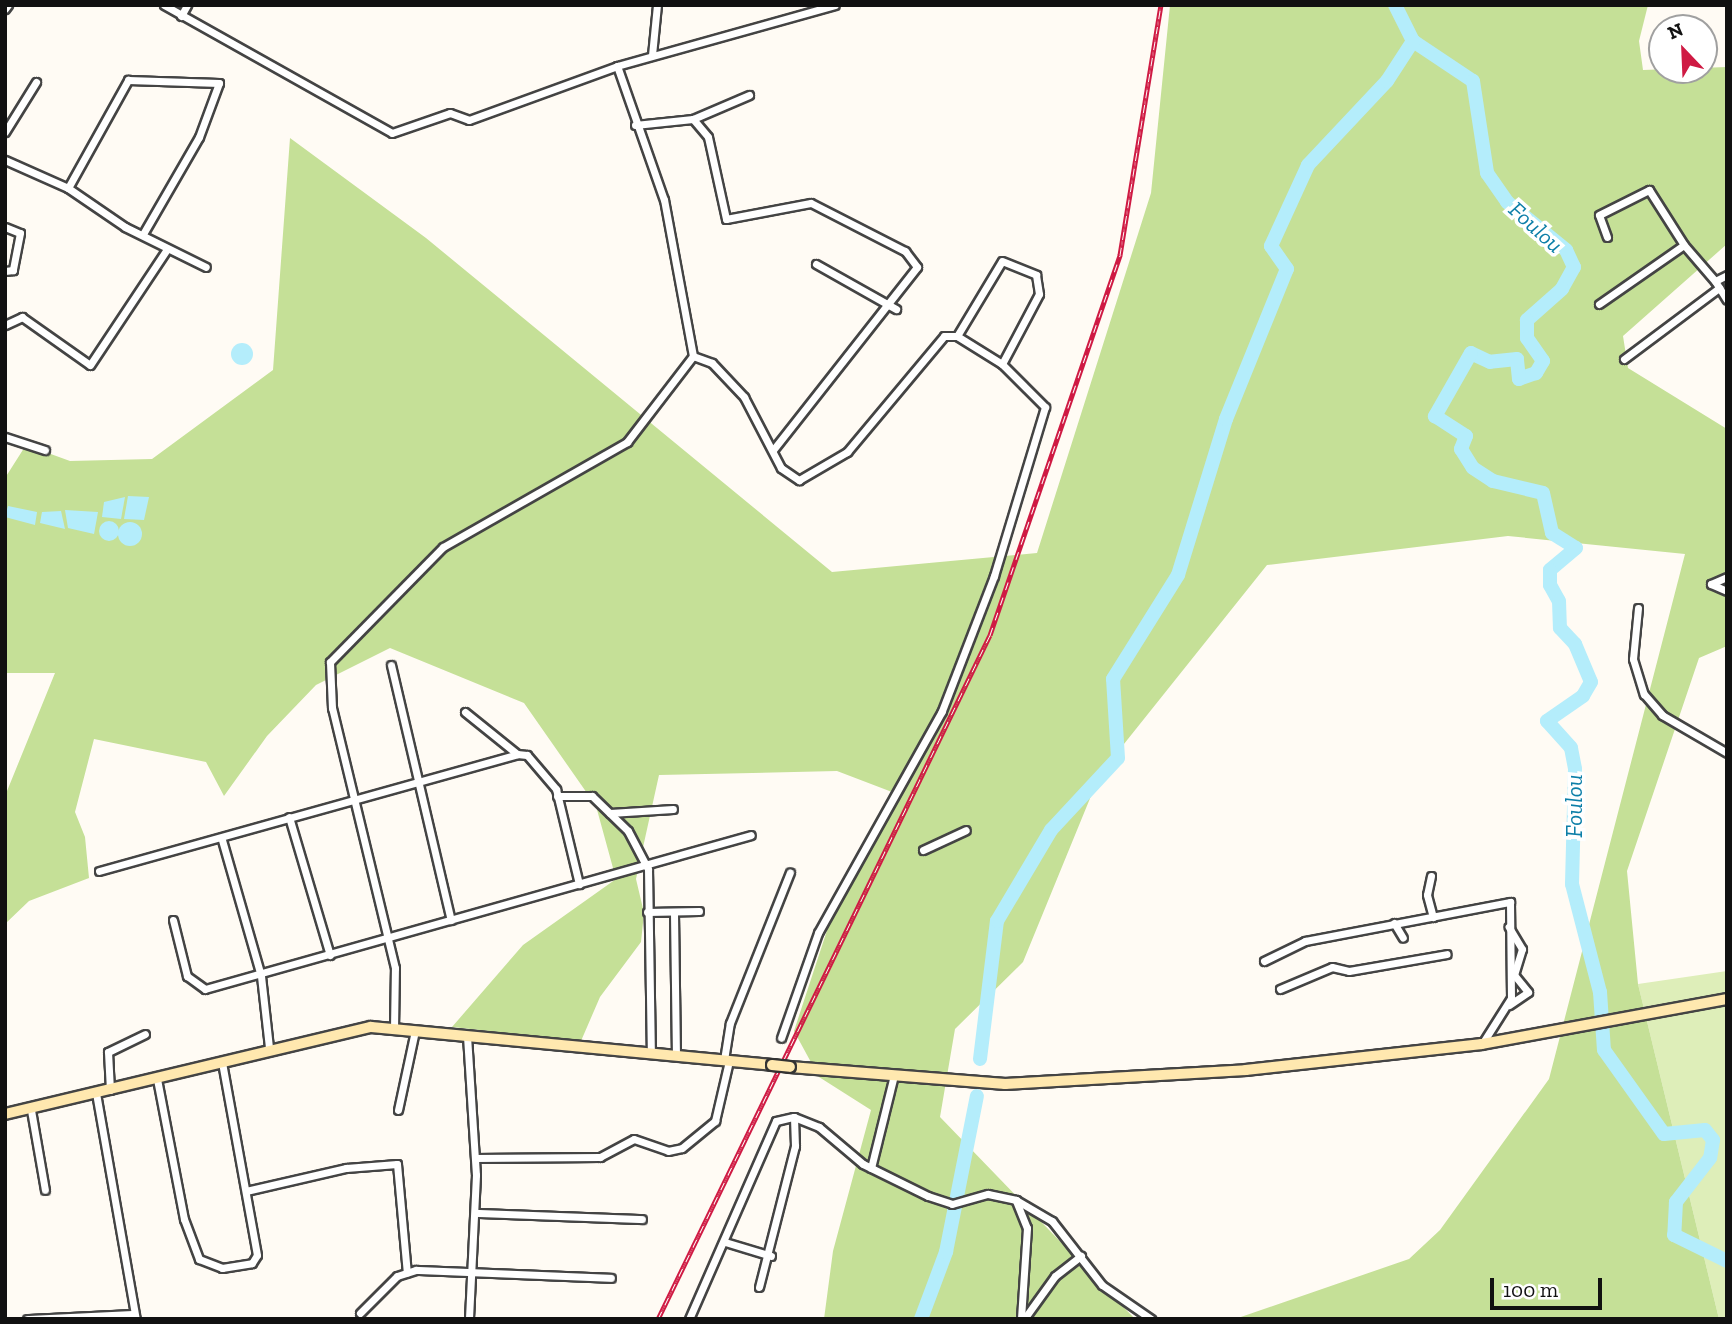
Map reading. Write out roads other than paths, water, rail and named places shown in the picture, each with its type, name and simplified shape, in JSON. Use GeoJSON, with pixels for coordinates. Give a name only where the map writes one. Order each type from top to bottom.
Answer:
{"type":"FeatureCollection","features":[{"type":"Feature","properties":{"kind":"street"},"geometry":{"type":"LineString","coordinates":[[164,5],[392,133],[450,113],[469,120],[652,55],[835,5]]}},
{"type":"Feature","properties":{"kind":"street"},"geometry":{"type":"LineString","coordinates":[[181,16],[187,5]]}},
{"type":"Feature","properties":{"kind":"street"},"geometry":{"type":"LineString","coordinates":[[652,55],[657,5]]}},
{"type":"Feature","properties":{"kind":"street"},"geometry":{"type":"LineString","coordinates":[[394,1029],[390,938],[326,682],[330,662],[443,547],[627,442],[693,356],[673,238],[617,66]]}},
{"type":"Feature","properties":{"kind":"street"},"geometry":{"type":"LineString","coordinates":[[68,188],[128,80],[219,83],[199,137],[143,234]]}},
{"type":"Feature","properties":{"kind":"street"},"geometry":{"type":"LineString","coordinates":[[5,132],[36,82]]}},
{"type":"Feature","properties":{"kind":"street"},"geometry":{"type":"LineString","coordinates":[[635,125],[693,119],[749,96]]}},
{"type":"Feature","properties":{"kind":"street"},"geometry":{"type":"LineString","coordinates":[[693,119],[708,137],[726,219],[811,203],[915,261],[914,275],[892,307],[773,450]]}},
{"type":"Feature","properties":{"kind":"street"},"geometry":{"type":"LineString","coordinates":[[5,160],[68,188],[167,249],[206,267]]}},
{"type":"Feature","properties":{"kind":"street"},"geometry":{"type":"LineString","coordinates":[[1607,237],[1599,215],[1649,190],[1684,245],[1715,281],[1726,299]]}},
{"type":"Feature","properties":{"kind":"street"},"geometry":{"type":"LineString","coordinates":[[5,227],[20,233],[13,270],[5,271]]}},
{"type":"Feature","properties":{"kind":"street"},"geometry":{"type":"LineString","coordinates":[[1599,304],[1684,245]]}},
{"type":"Feature","properties":{"kind":"street"},"geometry":{"type":"LineString","coordinates":[[5,325],[22,317],[90,365],[167,249]]}},
{"type":"Feature","properties":{"kind":"street"},"geometry":{"type":"LineString","coordinates":[[957,336],[1002,261],[1036,275],[1039,294],[1002,364]]}},
{"type":"Feature","properties":{"kind":"street"},"geometry":{"type":"LineString","coordinates":[[816,264],[892,307]]}},
{"type":"Feature","properties":{"kind":"street"},"geometry":{"type":"LineString","coordinates":[[1715,281],[1727,275]]}},
{"type":"Feature","properties":{"kind":"street"},"geometry":{"type":"LineString","coordinates":[[1624,359],[1719,288]]}},
{"type":"Feature","properties":{"kind":"street"},"geometry":{"type":"LineString","coordinates":[[693,356],[712,363],[744,397],[791,478],[817,474],[854,445],[936,339],[957,336],[1002,364],[1045,407],[994,576],[930,736],[818,933],[780,1038]]}},
{"type":"Feature","properties":{"kind":"street"},"geometry":{"type":"LineString","coordinates":[[5,437],[45,450]]}},
{"type":"Feature","properties":{"kind":"street"},"geometry":{"type":"LineString","coordinates":[[1727,576],[1711,584],[1727,592]]}},
{"type":"Feature","properties":{"kind":"street"},"geometry":{"type":"LineString","coordinates":[[1637,608],[1633,659],[1644,694],[1662,715],[1727,753]]}},
{"type":"Feature","properties":{"kind":"street"},"geometry":{"type":"LineString","coordinates":[[391,666],[452,920]]}},
{"type":"Feature","properties":{"kind":"street"},"geometry":{"type":"LineString","coordinates":[[465,712],[517,754],[545,771],[557,796],[579,884]]}},
{"type":"Feature","properties":{"kind":"street"},"geometry":{"type":"LineString","coordinates":[[99,871],[222,840],[353,798],[517,754]]}},
{"type":"Feature","properties":{"kind":"street"},"geometry":{"type":"LineString","coordinates":[[557,796],[592,796],[610,813],[648,869],[652,1054]]}},
{"type":"Feature","properties":{"kind":"street"},"geometry":{"type":"LineString","coordinates":[[610,813],[673,809]]}},
{"type":"Feature","properties":{"kind":"street"},"geometry":{"type":"LineString","coordinates":[[289,817],[330,955]]}},
{"type":"Feature","properties":{"kind":"street"},"geometry":{"type":"LineString","coordinates":[[923,850],[966,830]]}},
{"type":"Feature","properties":{"kind":"street"},"geometry":{"type":"LineString","coordinates":[[173,920],[193,986],[205,989],[261,976],[579,884],[648,869],[751,835]]}},
{"type":"Feature","properties":{"kind":"street"},"geometry":{"type":"LineString","coordinates":[[222,840],[261,976],[270,1047]]}},
{"type":"Feature","properties":{"kind":"street"},"geometry":{"type":"LineString","coordinates":[[475,1158],[600,1157],[634,1139],[668,1151],[682,1148],[715,1121],[730,1023],[790,872]]}},
{"type":"Feature","properties":{"kind":"street"},"geometry":{"type":"LineString","coordinates":[[1431,876],[1427,895],[1433,916]]}},
{"type":"Feature","properties":{"kind":"street"},"geometry":{"type":"LineString","coordinates":[[1264,961],[1305,941],[1510,902],[1509,1005]]}},
{"type":"Feature","properties":{"kind":"street"},"geometry":{"type":"LineString","coordinates":[[647,912],[674,914],[699,911]]}},
{"type":"Feature","properties":{"kind":"street"},"geometry":{"type":"LineString","coordinates":[[674,914],[676,1055]]}},
{"type":"Feature","properties":{"kind":"street"},"geometry":{"type":"LineString","coordinates":[[1394,923],[1403,938]]}},
{"type":"Feature","properties":{"kind":"street"},"geometry":{"type":"LineString","coordinates":[[1482,1044],[1509,1005],[1528,992],[1514,975],[1522,949],[1509,927]]}},
{"type":"Feature","properties":{"kind":"street"},"geometry":{"type":"LineString","coordinates":[[1280,989],[1332,967],[1349,971],[1447,954]]}},
{"type":"Feature","properties":{"kind":"street"},"geometry":{"type":"LineString","coordinates":[[5,1114],[157,1079],[270,1047],[348,1029],[394,1029],[790,1067],[1005,1084],[1133,1077],[1482,1044],[1572,1030],[1727,999]]}},
{"type":"Feature","properties":{"kind":"street"},"geometry":{"type":"LineString","coordinates":[[398,1110],[415,1031]]}},
{"type":"Feature","properties":{"kind":"street"},"geometry":{"type":"LineString","coordinates":[[110,1090],[108,1052],[145,1034]]}},
{"type":"Feature","properties":{"kind":"street"},"geometry":{"type":"LineString","coordinates":[[467,1036],[476,1213],[469,1319]]}},
{"type":"Feature","properties":{"kind":"street"},"geometry":{"type":"LineString","coordinates":[[157,1079],[184,1219],[201,1261],[228,1268],[255,1259],[246,1191],[222,1062]]}},
{"type":"Feature","properties":{"kind":"street"},"geometry":{"type":"LineString","coordinates":[[871,1168],[894,1075]]}},
{"type":"Feature","properties":{"kind":"street"},"geometry":{"type":"LineString","coordinates":[[27,1319],[135,1316],[96,1093]]}},
{"type":"Feature","properties":{"kind":"street"},"geometry":{"type":"LineString","coordinates":[[31,1110],[45,1190]]}},
{"type":"Feature","properties":{"kind":"street"},"geometry":{"type":"LineString","coordinates":[[760,1287],[771,1256],[794,1146],[794,1117]]}},
{"type":"Feature","properties":{"kind":"street"},"geometry":{"type":"LineString","coordinates":[[689,1319],[725,1242],[733,1208],[776,1121],[794,1117],[819,1127],[871,1168],[952,1204],[988,1194],[1016,1200],[1052,1221],[1102,1285],[1151,1319]]}},
{"type":"Feature","properties":{"kind":"street"},"geometry":{"type":"LineString","coordinates":[[246,1191],[346,1168],[397,1164],[407,1273]]}},
{"type":"Feature","properties":{"kind":"street"},"geometry":{"type":"LineString","coordinates":[[1016,1200],[1027,1228],[1022,1319]]}},
{"type":"Feature","properties":{"kind":"street"},"geometry":{"type":"LineString","coordinates":[[476,1213],[642,1219]]}},
{"type":"Feature","properties":{"kind":"street"},"geometry":{"type":"LineString","coordinates":[[725,1242],[771,1256]]}},
{"type":"Feature","properties":{"kind":"street"},"geometry":{"type":"LineString","coordinates":[[1022,1319],[1055,1276],[1081,1256]]}},
{"type":"Feature","properties":{"kind":"street"},"geometry":{"type":"LineString","coordinates":[[360,1313],[407,1273],[611,1278]]}},
{"type":"Feature","properties":{"kind":"water"},"geometry":{"type":"Polygon","coordinates":[[[242,343],[250,346],[253,354],[250,362],[242,365],[234,362],[231,354],[234,346],[242,343]]]}},
{"type":"Feature","properties":{"kind":"water"},"geometry":{"type":"Polygon","coordinates":[[[128,496],[149,497],[144,520],[124,519],[128,496]]]}},
{"type":"Feature","properties":{"kind":"water"},"geometry":{"type":"Polygon","coordinates":[[[125,497],[121,519],[102,517],[104,502],[125,497]]]}},
{"type":"Feature","properties":{"kind":"water"},"geometry":{"type":"Polygon","coordinates":[[[8,506],[37,512],[35,525],[5,517],[8,506]]]}},
{"type":"Feature","properties":{"kind":"water"},"geometry":{"type":"Polygon","coordinates":[[[65,510],[98,512],[94,534],[68,528],[65,510]]]}},
{"type":"Feature","properties":{"kind":"water"},"geometry":{"type":"Polygon","coordinates":[[[61,511],[65,529],[40,523],[42,512],[61,511]]]}},
{"type":"Feature","properties":{"kind":"water"},"geometry":{"type":"Polygon","coordinates":[[[109,521],[116,524],[119,531],[116,538],[109,541],[102,538],[99,531],[102,524],[109,521]]]}},
{"type":"Feature","properties":{"kind":"water"},"geometry":{"type":"Polygon","coordinates":[[[130,522],[141,529],[142,534],[135,545],[130,546],[119,539],[118,534],[125,523],[130,522]]]}},
{"type":"Feature","properties":{"kind":"waterway","name":"Foulou"},"geometry":{"type":"LineString","coordinates":[[1395,5],[1413,41],[1473,81],[1487,173],[1507,202],[1566,250],[1574,267],[1562,289],[1527,320],[1527,338],[1543,361],[1536,373],[1519,379],[1517,359],[1490,362],[1471,353],[1435,416],[1466,436],[1461,449],[1473,468],[1493,481],[1543,493],[1552,533],[1576,548],[1550,570],[1550,585],[1559,601],[1560,628],[1575,644],[1591,682],[1583,696],[1547,721],[1571,748],[1575,769],[1572,884],[1600,992],[1604,1050],[1664,1134],[1705,1130],[1713,1140],[1710,1158],[1676,1202],[1674,1235],[1727,1261]]}},
{"type":"Feature","properties":{"kind":"waterway"},"geometry":{"type":"LineString","coordinates":[[980,1059],[997,921],[1051,830],[1118,758],[1113,679],[1178,575],[1226,419],[1287,269],[1271,246],[1308,165],[1387,81],[1413,41]]}},
{"type":"Feature","properties":{"kind":"waterway"},"geometry":{"type":"LineString","coordinates":[[921,1319],[946,1252],[977,1096]]}},
{"type":"Feature","properties":{"kind":"railway"},"geometry":{"type":"LineString","coordinates":[[658,1319],[990,635],[1120,255],[1161,5]]}}]}
